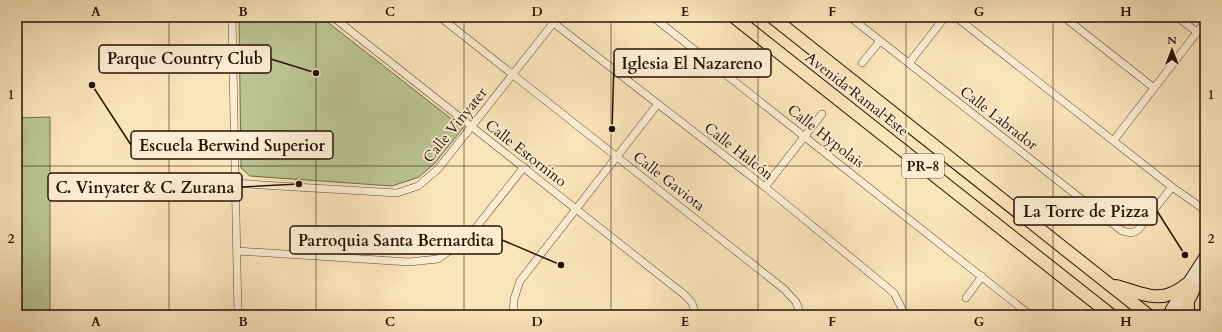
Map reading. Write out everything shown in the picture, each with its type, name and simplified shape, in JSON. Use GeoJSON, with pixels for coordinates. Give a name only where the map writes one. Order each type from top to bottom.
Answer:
{"type":"FeatureCollection","features":[{"type":"Feature","properties":{"kind":"main road","name":"Avenida Ramal Este"},"geometry":{"type":"LineString","coordinates":[[734,17],[1111,315]]}},
{"type":"Feature","properties":{"kind":"main road","name":"Avenida Ramal Este"},"geometry":{"type":"LineString","coordinates":[[772,17],[1148,315]]}},
{"type":"Feature","properties":{"kind":"main road"},"geometry":{"type":"LineString","coordinates":[[1112,285],[1144,294],[1159,296],[1172,294],[1190,287],[1188,315]]}},
{"type":"Feature","properties":{"kind":"main road"},"geometry":{"type":"LineString","coordinates":[[1092,299],[1103,315]]}},
{"type":"Feature","properties":{"kind":"street"},"geometry":{"type":"LineString","coordinates":[[232,17],[238,315]]}},
{"type":"Feature","properties":{"kind":"street","name":"Calle Estornino"},"geometry":{"type":"LineString","coordinates":[[333,17],[686,296],[692,303],[696,315]]}},
{"type":"Feature","properties":{"kind":"street","name":"Calle Gaviota"},"geometry":{"type":"LineString","coordinates":[[440,17],[784,289],[796,302],[800,315]]}},
{"type":"Feature","properties":{"kind":"street","name":"Calle Halcón"},"geometry":{"type":"LineString","coordinates":[[546,17],[556,20],[657,104],[765,187],[894,293],[905,315]]}},
{"type":"Feature","properties":{"kind":"street","name":"Calle Hypolais"},"geometry":{"type":"LineString","coordinates":[[653,17],[1030,315]]}},
{"type":"Feature","properties":{"kind":"street","name":"Calle Labrador"},"geometry":{"type":"LineString","coordinates":[[850,17],[1122,231],[1132,233],[1138,230],[1172,187]]}},
{"type":"Feature","properties":{"kind":"street"},"geometry":{"type":"LineString","coordinates":[[909,63],[945,17]]}},
{"type":"Feature","properties":{"kind":"street"},"geometry":{"type":"LineString","coordinates":[[956,17],[1172,187],[1205,210]]}},
{"type":"Feature","properties":{"kind":"street"},"geometry":{"type":"LineString","coordinates":[[1064,17],[1154,88]]}},
{"type":"Feature","properties":{"kind":"street"},"geometry":{"type":"LineString","coordinates":[[1177,17],[1197,32]]}},
{"type":"Feature","properties":{"kind":"street","name":"Calle Vinyater"},"geometry":{"type":"LineString","coordinates":[[53,181],[225,179],[236,183],[397,193],[418,186],[438,169],[556,20]]}},
{"type":"Feature","properties":{"kind":"street"},"geometry":{"type":"LineString","coordinates":[[1114,140],[1205,22]]}},
{"type":"Feature","properties":{"kind":"street"},"geometry":{"type":"LineString","coordinates":[[862,63],[880,41]]}},
{"type":"Feature","properties":{"kind":"street"},"geometry":{"type":"LineString","coordinates":[[513,315],[514,299],[520,281],[657,104]]}},
{"type":"Feature","properties":{"kind":"street"},"geometry":{"type":"LineString","coordinates":[[765,187],[822,114]]}},
{"type":"Feature","properties":{"kind":"street"},"geometry":{"type":"LineString","coordinates":[[237,251],[409,262],[438,259],[467,239],[524,167]]}},
{"type":"Feature","properties":{"kind":"street"},"geometry":{"type":"LineString","coordinates":[[1174,315],[1178,313],[1205,256]]}},
{"type":"Feature","properties":{"kind":"street"},"geometry":{"type":"LineString","coordinates":[[1169,315],[1171,309],[1205,271]]}},
{"type":"Feature","properties":{"kind":"street"},"geometry":{"type":"LineString","coordinates":[[966,298],[982,276]]}},
{"type":"Feature","properties":{"kind":"green space"},"geometry":{"type":"Polygon","coordinates":[[[239,17],[321,17],[463,128],[435,163],[419,177],[392,186],[250,176],[241,168],[239,17]]]}},
{"type":"Feature","properties":{"kind":"green space"},"geometry":{"type":"Polygon","coordinates":[[[50,117],[50,315],[17,315],[17,118],[50,117]]]}},
{"type":"Feature","properties":{"kind":"place","name":"Parque Country Club"},"geometry":{"type":"Point","coordinates":[316,73]}},
{"type":"Feature","properties":{"kind":"place","name":"Escuela Berwind Superior"},"geometry":{"type":"Point","coordinates":[92,85]}},
{"type":"Feature","properties":{"kind":"place","name":"Iglesia El Nazareno"},"geometry":{"type":"Point","coordinates":[612,129]}},
{"type":"Feature","properties":{"kind":"place","name":"C. Vinyater & C. Zurana"},"geometry":{"type":"Point","coordinates":[299,184]}},
{"type":"Feature","properties":{"kind":"place","name":"La Torre de Pizza"},"geometry":{"type":"Point","coordinates":[1185,255]}},
{"type":"Feature","properties":{"kind":"place","name":"Parroquia Santa Bernardita"},"geometry":{"type":"Point","coordinates":[561,265]}}]}
